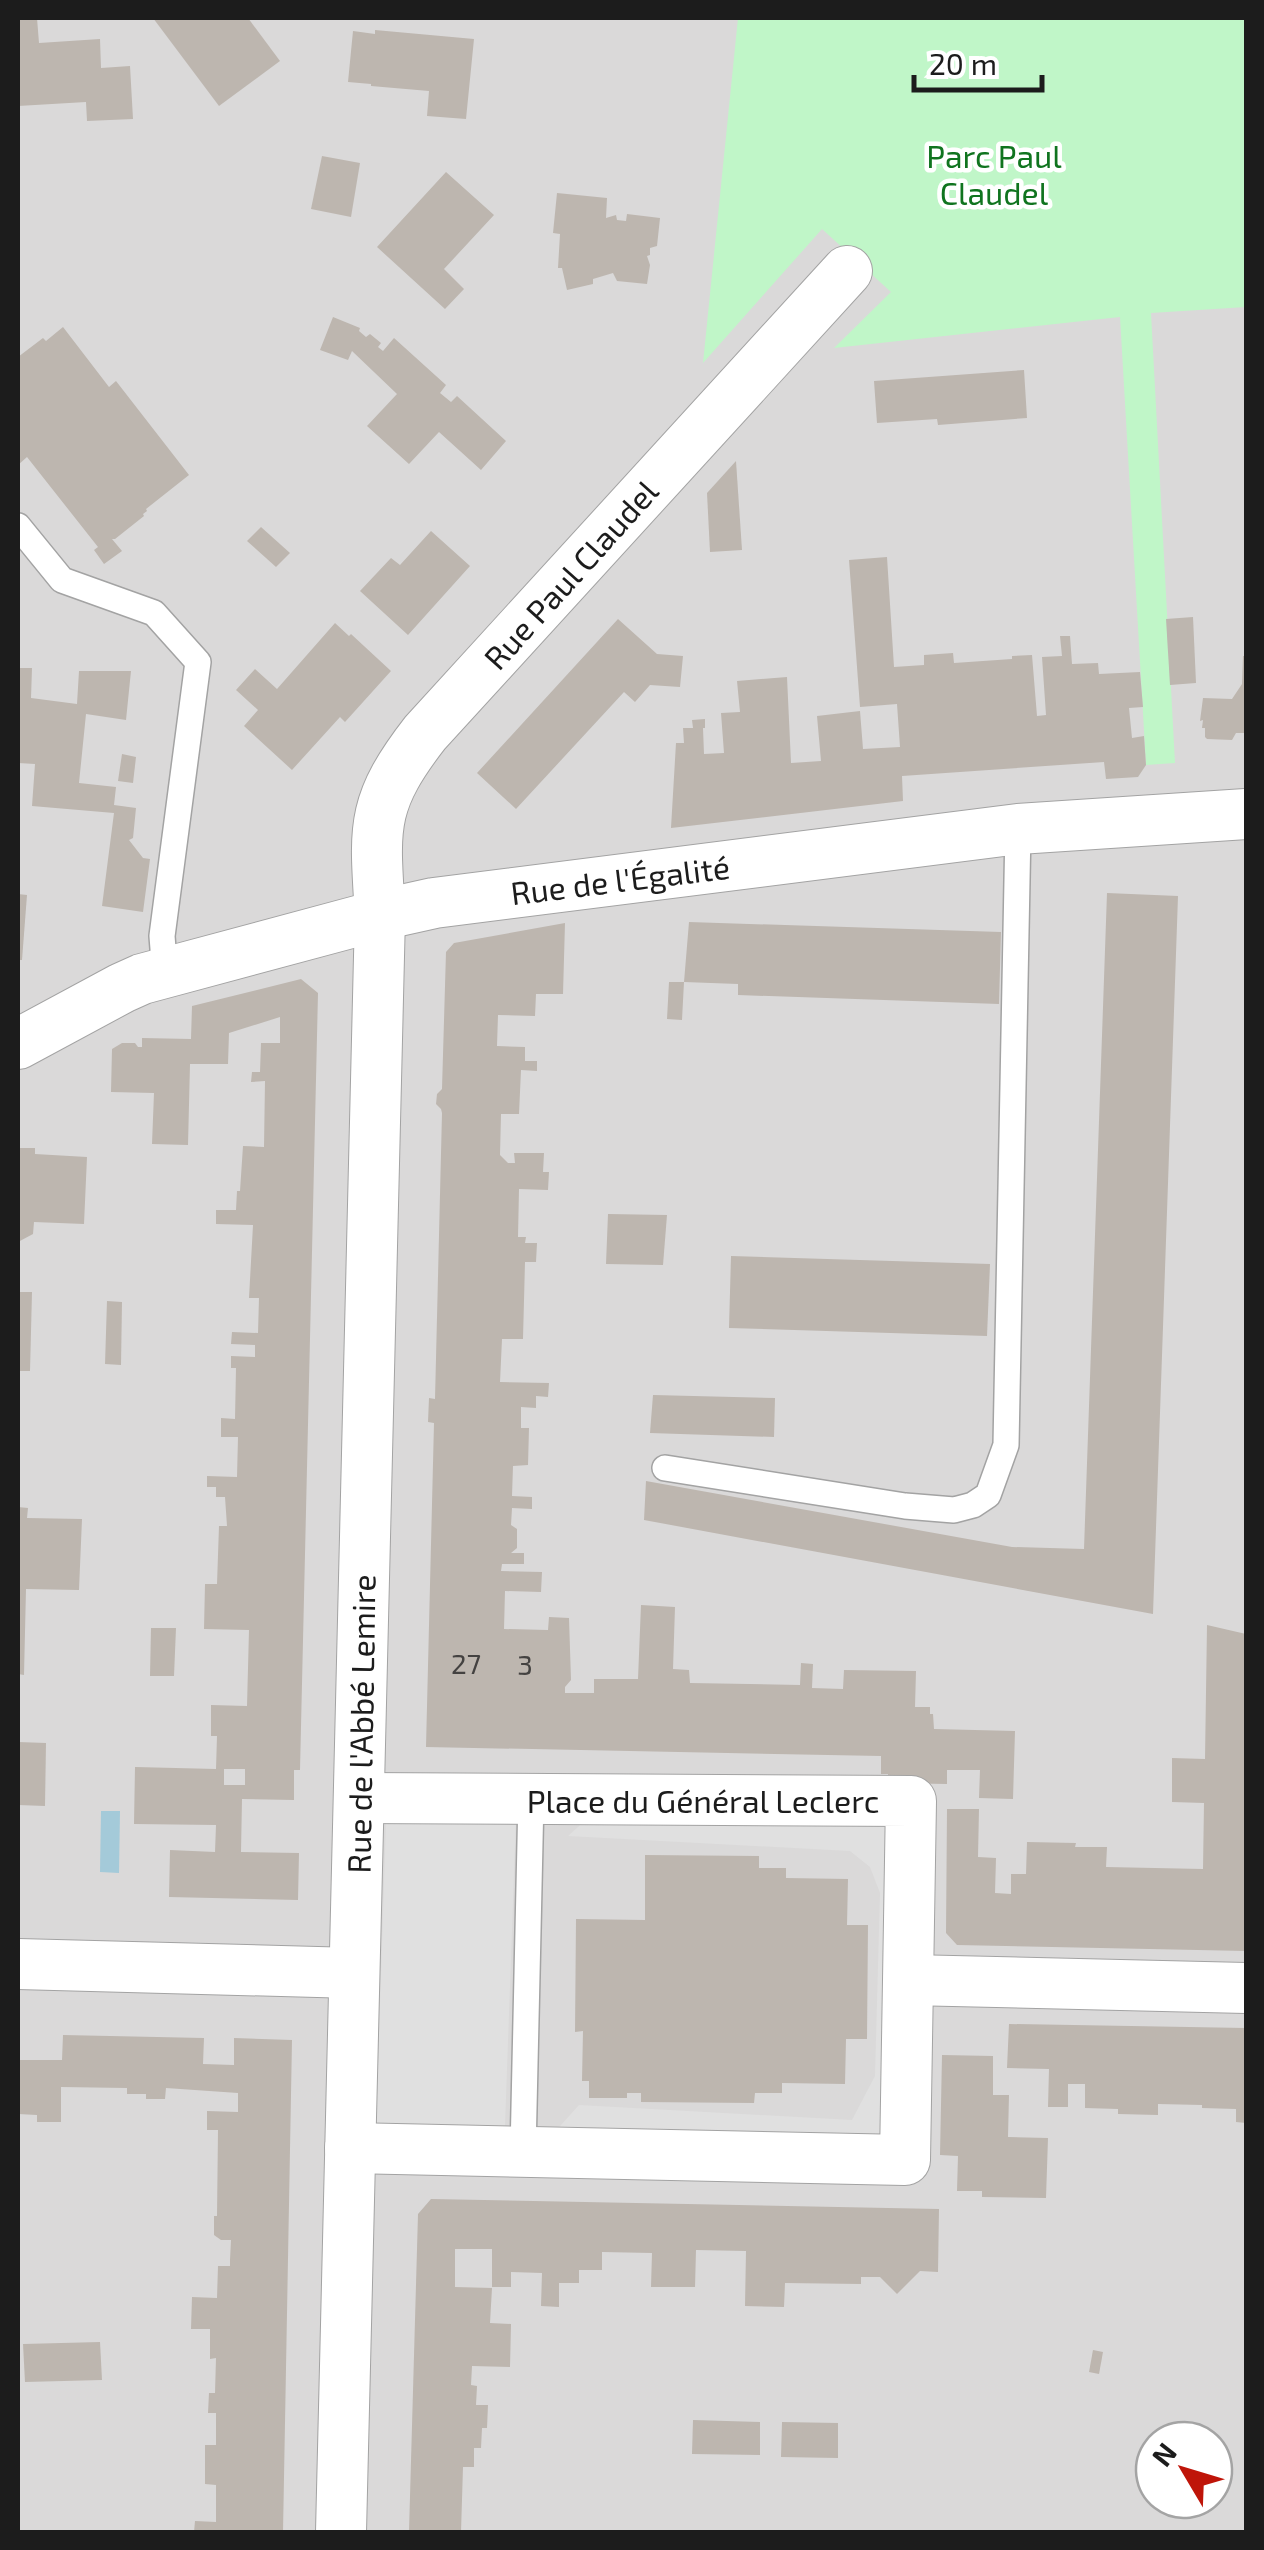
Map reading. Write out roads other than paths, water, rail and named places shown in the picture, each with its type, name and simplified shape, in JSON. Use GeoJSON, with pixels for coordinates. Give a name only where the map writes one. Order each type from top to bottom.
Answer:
{"type":"FeatureCollection","features":[{"type":"Feature","properties":{"kind":"street","name":"Rue Paul Claudel"},"geometry":{"type":"LineString","coordinates":[[380,915],[377,824],[390,785],[409,754],[847,271]]}},
{"type":"Feature","properties":{"kind":"street","name":"Rue de l'Égalité"},"geometry":{"type":"LineString","coordinates":[[18,1044],[122,988],[164,974],[380,915],[453,901],[1018,829],[1246,814]]}},
{"type":"Feature","properties":{"kind":"street","name":"Rue de l'Abbé Lemire"},"geometry":{"type":"LineString","coordinates":[[341,2532],[380,915]]}},
{"type":"Feature","properties":{"kind":"street","name":"Place du Général Leclerc"},"geometry":{"type":"LineString","coordinates":[[350,2148],[906,2160],[912,1801],[359,1798]]}},
{"type":"Feature","properties":{"kind":"street"},"geometry":{"type":"LineString","coordinates":[[18,1964],[354,1973]]}},
{"type":"Feature","properties":{"kind":"street"},"geometry":{"type":"LineString","coordinates":[[909,1980],[1246,1988]]}},
{"type":"Feature","properties":{"kind":"lane"},"geometry":{"type":"LineString","coordinates":[[18,526],[62,580],[154,613],[198,662],[162,936],[164,974]]}},
{"type":"Feature","properties":{"kind":"lane"},"geometry":{"type":"LineString","coordinates":[[665,1468],[905,1506],[954,1510],[973,1506],[988,1496],[1006,1446],[1018,829]]}},
{"type":"Feature","properties":{"kind":"lane"},"geometry":{"type":"LineString","coordinates":[[523,2152],[531,1798]]}},
{"type":"Feature","properties":{"kind":"water"},"geometry":{"type":"Polygon","coordinates":[[[101,1811],[120,1811],[119,1873],[100,1872],[101,1811]]]}},
{"type":"Feature","properties":{"kind":"park label","name":"Parc Paul Claudel"},"geometry":{"type":"Point","coordinates":[994,174]}}]}
